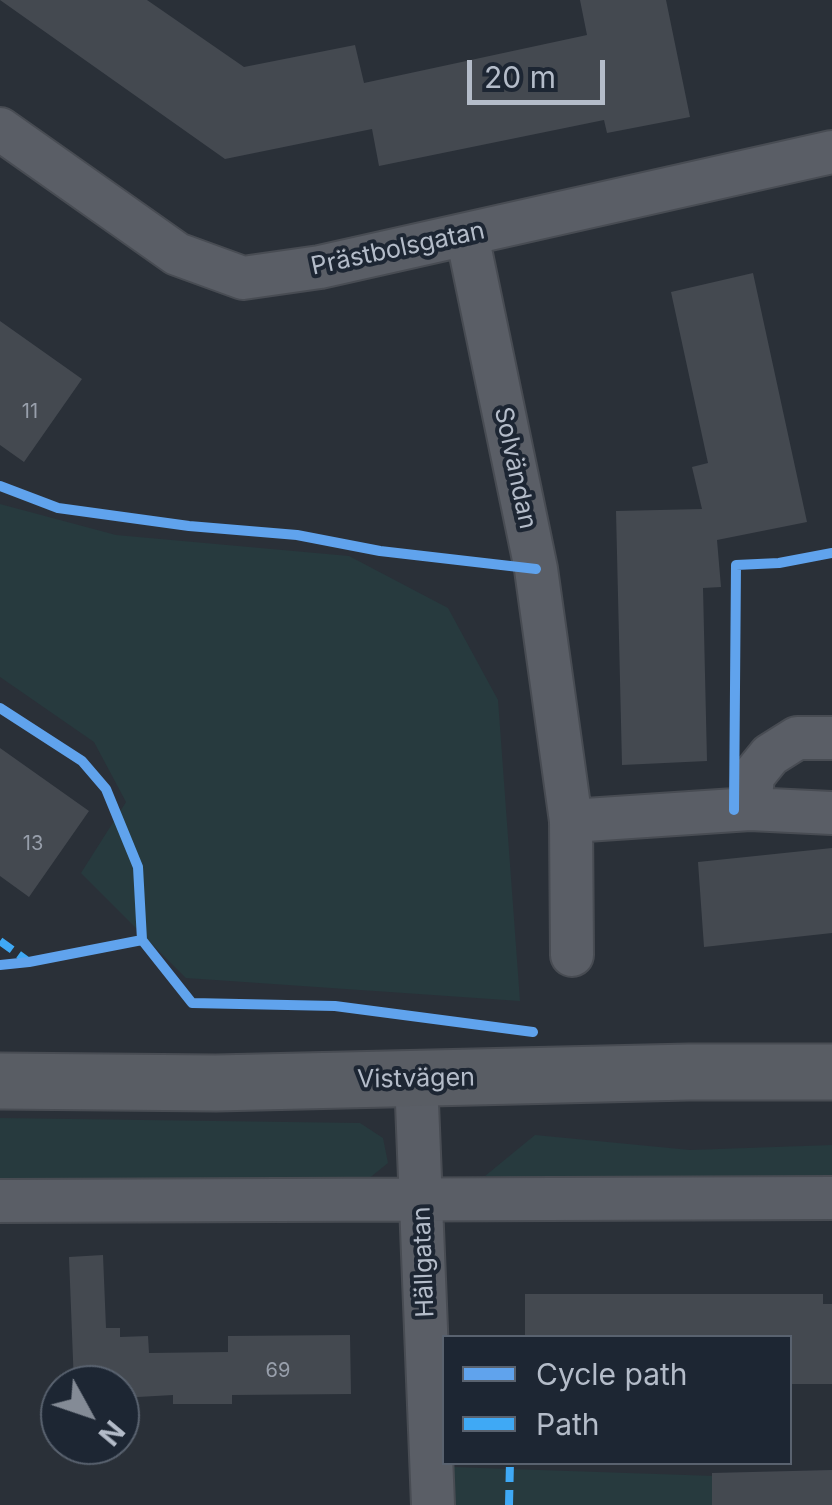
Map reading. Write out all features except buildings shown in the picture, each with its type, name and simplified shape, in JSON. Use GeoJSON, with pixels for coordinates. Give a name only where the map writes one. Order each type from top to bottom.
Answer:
{"type":"FeatureCollection","features":[{"type":"Feature","properties":{"kind":"main road","name":"Vistvägen"},"geometry":{"type":"LineString","coordinates":[[0,1080],[216,1083],[832,1072]]}},
{"type":"Feature","properties":{"kind":"street","name":"Prästbolsgatan"},"geometry":{"type":"LineString","coordinates":[[0,130],[177,254],[243,278],[320,267],[832,152]]}},
{"type":"Feature","properties":{"kind":"street","name":"Solvändan"},"geometry":{"type":"LineString","coordinates":[[467,235],[536,568],[571,821],[572,955]]}},
{"type":"Feature","properties":{"kind":"street"},"geometry":{"type":"LineString","coordinates":[[750,809],[753,776],[770,755],[797,738],[832,738]]}},
{"type":"Feature","properties":{"kind":"street"},"geometry":{"type":"LineString","coordinates":[[571,821],[750,809],[832,813]]}},
{"type":"Feature","properties":{"kind":"street","name":"Hällgatan"},"geometry":{"type":"LineString","coordinates":[[416,1078],[433,1505]]}},
{"type":"Feature","properties":{"kind":"street"},"geometry":{"type":"LineString","coordinates":[[0,1201],[832,1198]]}},
{"type":"Feature","properties":{"kind":"green space"},"geometry":{"type":"Polygon","coordinates":[[[0,504],[116,535],[349,556],[448,608],[498,700],[520,1001],[186,978],[81,873],[126,802],[94,742],[0,677],[0,504]]]}},
{"type":"Feature","properties":{"kind":"green space"},"geometry":{"type":"Polygon","coordinates":[[[0,1118],[360,1123],[383,1138],[388,1163],[362,1184],[0,1188],[0,1118]]]}},
{"type":"Feature","properties":{"kind":"green space"},"geometry":{"type":"Polygon","coordinates":[[[535,1135],[690,1150],[832,1145],[832,1178],[582,1181],[485,1176],[535,1135]]]}},
{"type":"Feature","properties":{"kind":"green space"},"geometry":{"type":"Polygon","coordinates":[[[452,1467],[715,1476],[715,1505],[454,1505],[452,1467]]]}},
{"type":"Feature","properties":{"kind":"marked path"},"geometry":{"type":"LineString","coordinates":[[0,941],[29,962]]}},
{"type":"Feature","properties":{"kind":"marked path"},"geometry":{"type":"LineString","coordinates":[[509,1505],[510,1465]]}},
{"type":"Feature","properties":{"kind":"cycle path"},"geometry":{"type":"LineString","coordinates":[[0,486],[58,508],[189,526],[297,535],[380,551],[536,569]]}},
{"type":"Feature","properties":{"kind":"cycle path"},"geometry":{"type":"LineString","coordinates":[[734,810],[736,565],[779,563],[832,553]]}},
{"type":"Feature","properties":{"kind":"cycle path"},"geometry":{"type":"LineString","coordinates":[[0,708],[82,761],[106,789],[138,867],[142,940]]}},
{"type":"Feature","properties":{"kind":"cycle path"},"geometry":{"type":"LineString","coordinates":[[0,965],[142,940],[192,1003],[335,1006],[533,1032]]}}]}
